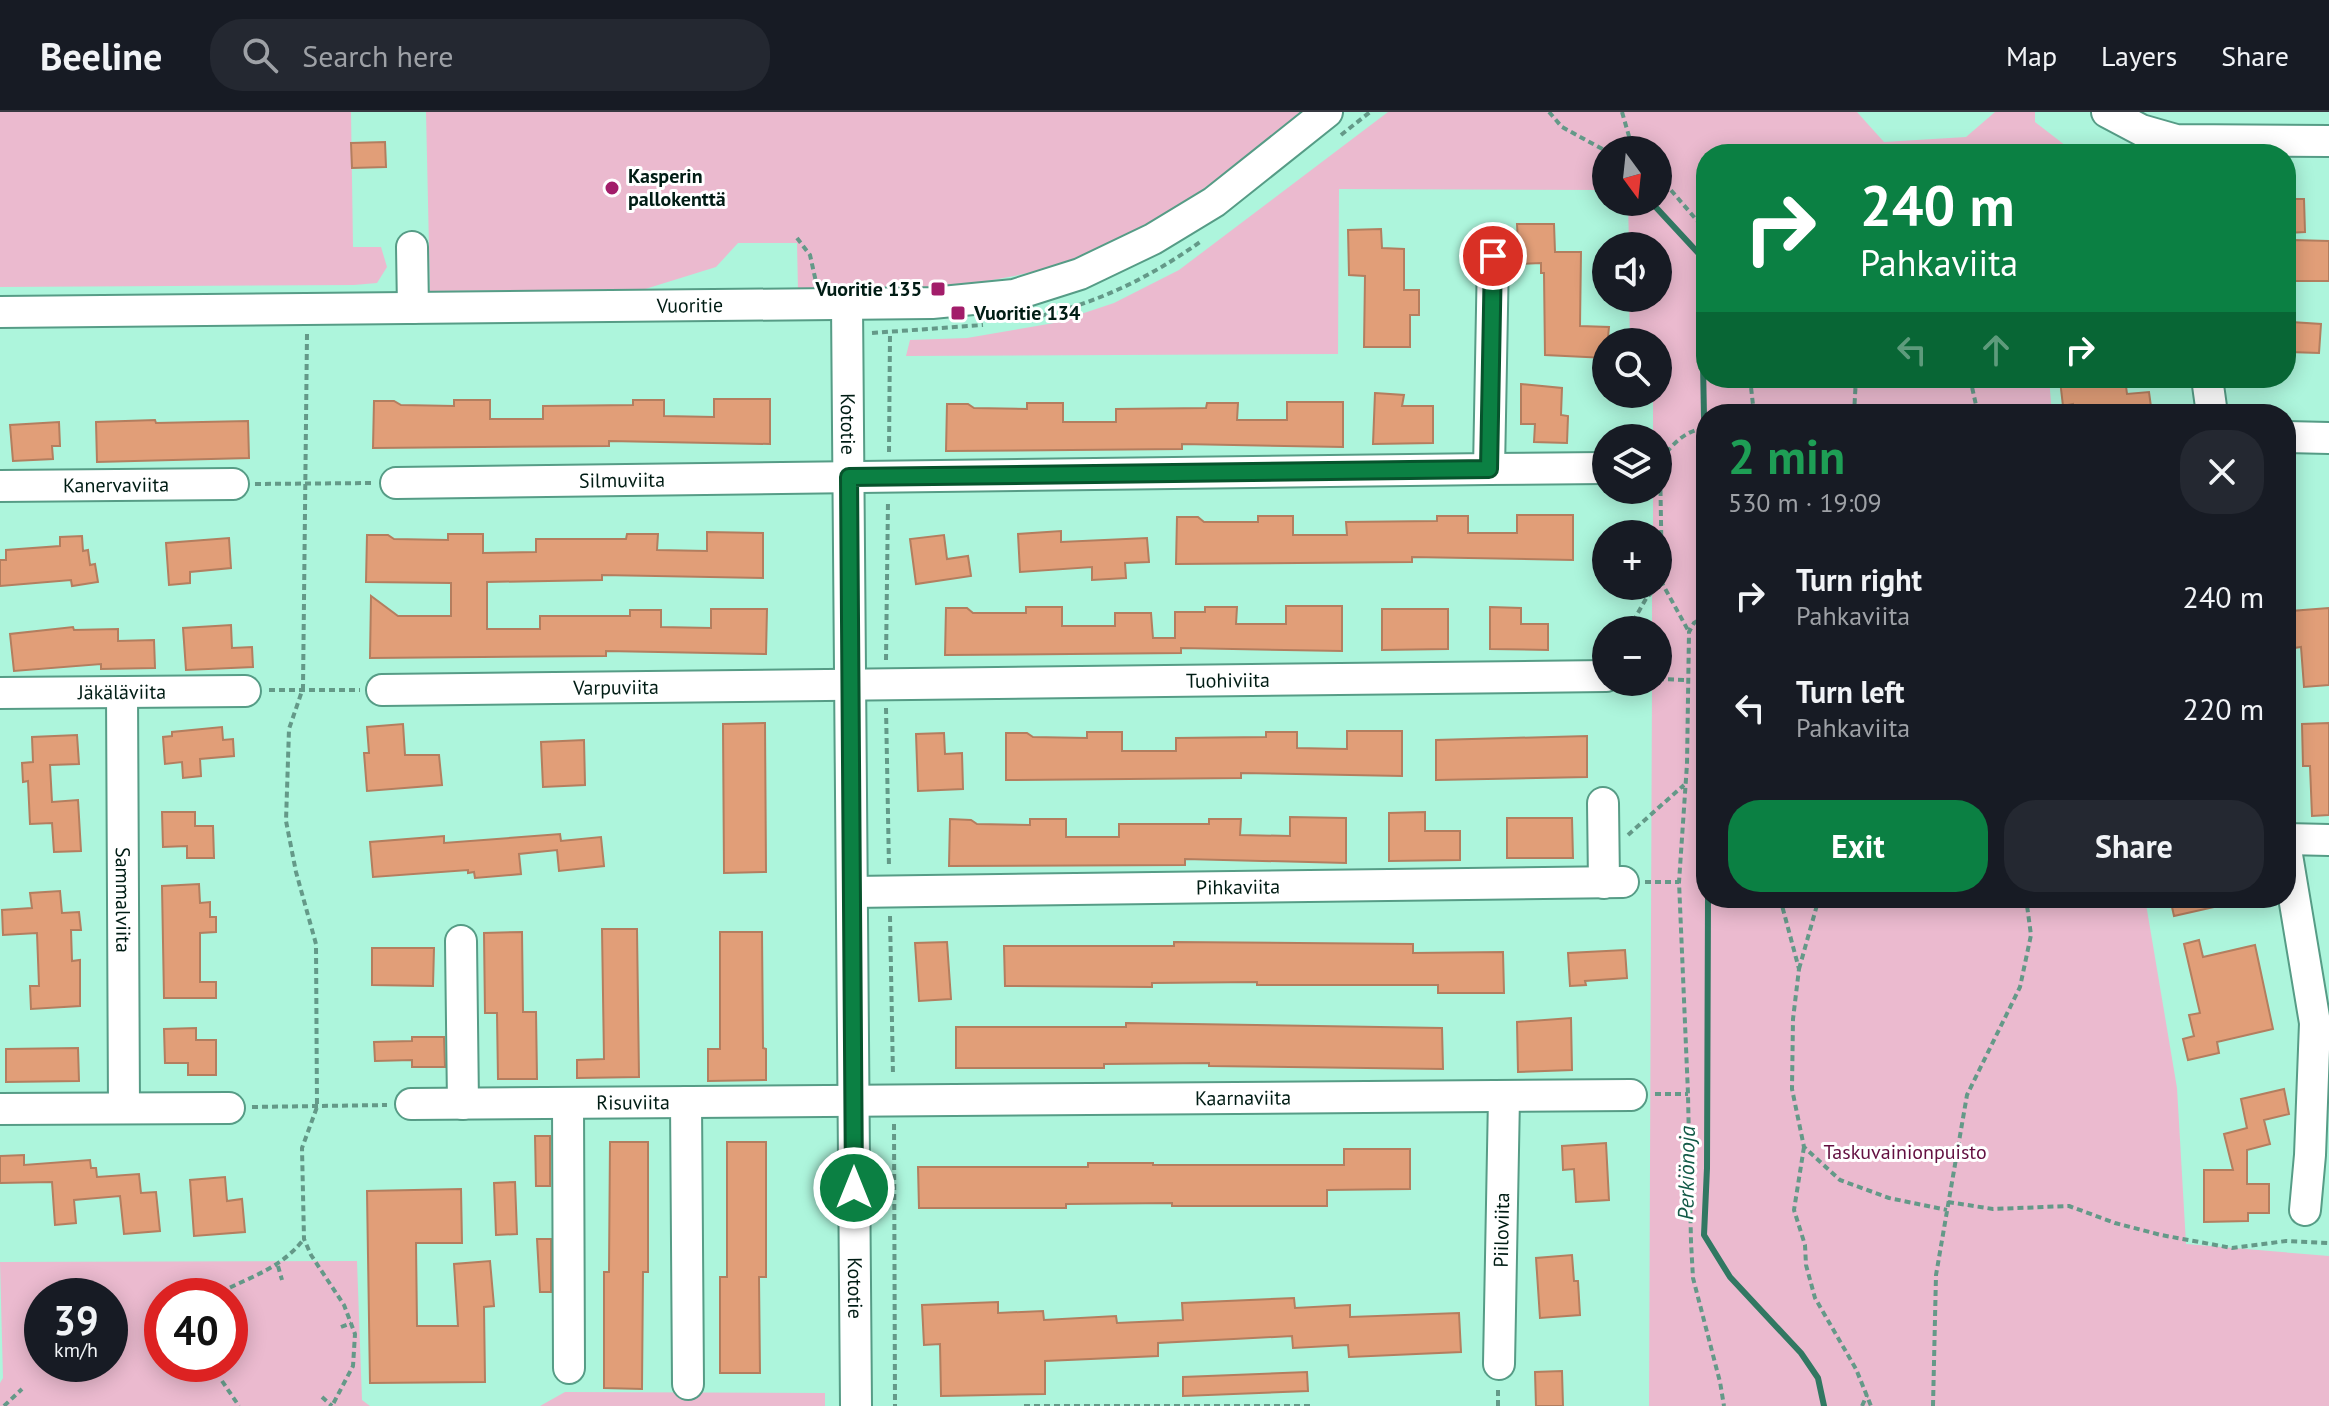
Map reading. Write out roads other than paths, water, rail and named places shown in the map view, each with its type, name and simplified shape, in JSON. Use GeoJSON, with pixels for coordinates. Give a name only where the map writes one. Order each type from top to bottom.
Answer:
{"type":"FeatureCollection","features":[{"type":"Feature","properties":{"kind":"street","name":"Vuoritie"},"geometry":{"type":"LineString","coordinates":[[0,312],[932,303],[1014,295],[1080,274],[1153,239],[1214,202],[1327,112]]}},
{"type":"Feature","properties":{"kind":"street"},"geometry":{"type":"LineString","coordinates":[[2107,112],[2171,144]]}},
{"type":"Feature","properties":{"kind":"street"},"geometry":{"type":"LineString","coordinates":[[2253,144],[2329,141]]}},
{"type":"Feature","properties":{"kind":"street"},"geometry":{"type":"LineString","coordinates":[[412,247],[413,308]]}},
{"type":"Feature","properties":{"kind":"street"},"geometry":{"type":"LineString","coordinates":[[1489,469],[1493,256]]}},
{"type":"Feature","properties":{"kind":"street","name":"Kototie"},"geometry":{"type":"LineString","coordinates":[[847,304],[856,1406]]}},
{"type":"Feature","properties":{"kind":"street"},"geometry":{"type":"LineString","coordinates":[[2296,437],[2329,438]]}},
{"type":"Feature","properties":{"kind":"street","name":"Silmuviita"},"geometry":{"type":"LineString","coordinates":[[396,483],[1592,468]]}},
{"type":"Feature","properties":{"kind":"street","name":"Kanervaviita"},"geometry":{"type":"LineString","coordinates":[[0,486],[233,484]]}},
{"type":"Feature","properties":{"kind":"street","name":"Tuohiviita"},"geometry":{"type":"LineString","coordinates":[[850,684],[1592,676]]}},
{"type":"Feature","properties":{"kind":"street","name":"Varpuviita"},"geometry":{"type":"LineString","coordinates":[[382,690],[850,684]]}},
{"type":"Feature","properties":{"kind":"street","name":"Jäkäläviita"},"geometry":{"type":"LineString","coordinates":[[0,693],[245,691]]}},
{"type":"Feature","properties":{"kind":"street","name":"Sammalviita"},"geometry":{"type":"LineString","coordinates":[[122,692],[124,1108]]}},
{"type":"Feature","properties":{"kind":"street","name":"Pihkaviita"},"geometry":{"type":"LineString","coordinates":[[852,892],[1610,873],[1603,803]]}},
{"type":"Feature","properties":{"kind":"street"},"geometry":{"type":"LineString","coordinates":[[2296,839],[2329,840]]}},
{"type":"Feature","properties":{"kind":"street"},"geometry":{"type":"LineString","coordinates":[[2296,908],[2315,1023],[2305,1210]]}},
{"type":"Feature","properties":{"kind":"street"},"geometry":{"type":"LineString","coordinates":[[461,941],[463,1104]]}},
{"type":"Feature","properties":{"kind":"street","name":"Kaarnaviita"},"geometry":{"type":"LineString","coordinates":[[854,1101],[1631,1095]]}},
{"type":"Feature","properties":{"kind":"street","name":"Piiloviita"},"geometry":{"type":"LineString","coordinates":[[1499,1364],[1504,1097]]}},
{"type":"Feature","properties":{"kind":"street","name":"Risuviita"},"geometry":{"type":"LineString","coordinates":[[411,1104],[854,1101]]}},
{"type":"Feature","properties":{"kind":"street"},"geometry":{"type":"LineString","coordinates":[[686,1102],[688,1384]]}},
{"type":"Feature","properties":{"kind":"street"},"geometry":{"type":"LineString","coordinates":[[568,1103],[569,1368]]}},
{"type":"Feature","properties":{"kind":"street"},"geometry":{"type":"LineString","coordinates":[[0,1109],[229,1108]]}},
{"type":"Feature","properties":{"kind":"waterway","name":"Perkiönoja"},"geometry":{"type":"LineString","coordinates":[[1664,216],[1696,251]]}},
{"type":"Feature","properties":{"kind":"waterway","name":"Perkiönoja"},"geometry":{"type":"LineString","coordinates":[[1703,388],[1704,404]]}},
{"type":"Feature","properties":{"kind":"waterway","name":"Perkiönoja"},"geometry":{"type":"LineString","coordinates":[[1708,908],[1704,1235],[1730,1277],[1801,1353],[1818,1378],[1824,1406]]}},
{"type":"Feature","properties":{"kind":"place","name":"Kasperin pallokenttä"},"geometry":{"type":"Point","coordinates":[612,188]}},
{"type":"Feature","properties":{"kind":"place","name":"Vuoritie 135"},"geometry":{"type":"Point","coordinates":[938,289]}},
{"type":"Feature","properties":{"kind":"place","name":"Vuoritie 134"},"geometry":{"type":"Point","coordinates":[958,313]}},
{"type":"Feature","properties":{"kind":"park label","name":"Taskuvainionpuisto"},"geometry":{"type":"Point","coordinates":[1905,1152]}}]}
